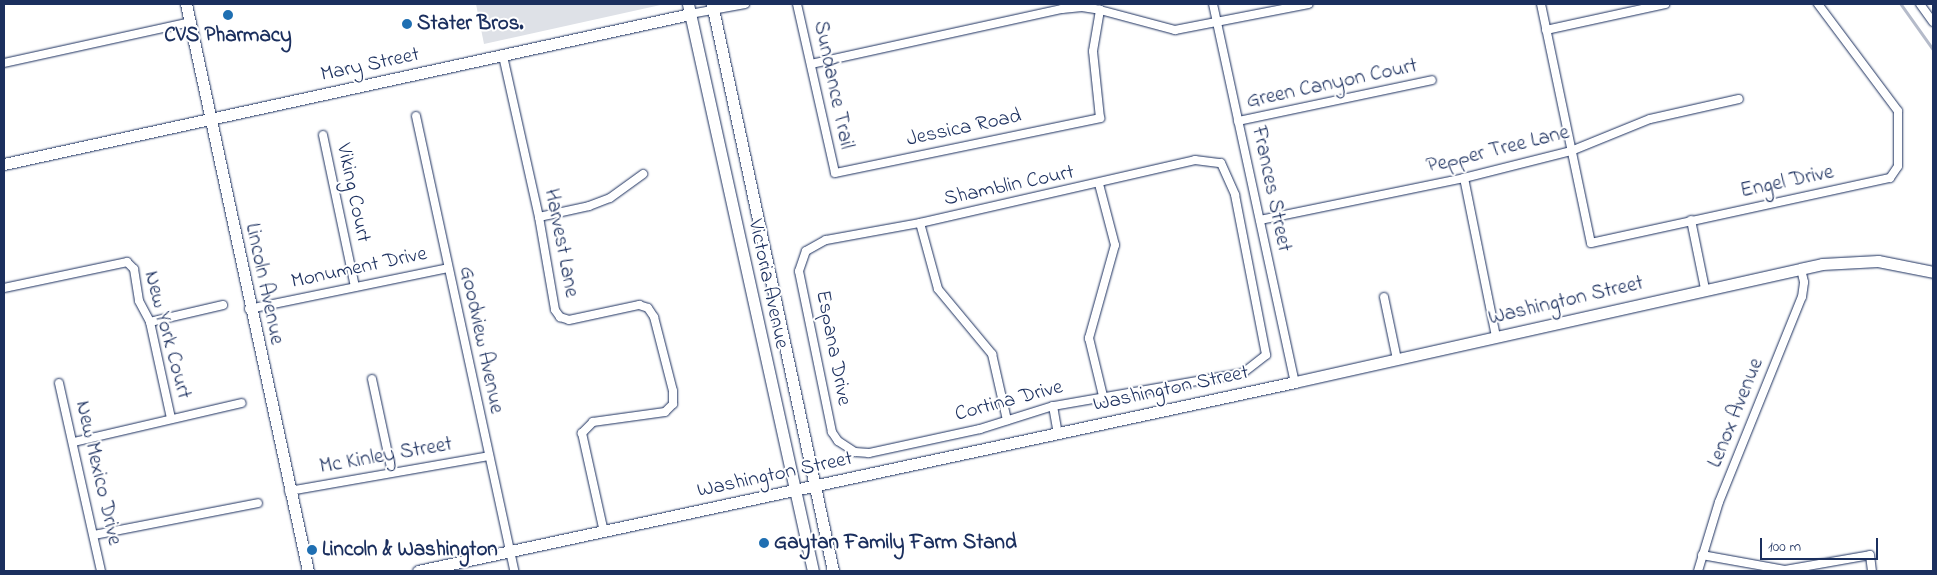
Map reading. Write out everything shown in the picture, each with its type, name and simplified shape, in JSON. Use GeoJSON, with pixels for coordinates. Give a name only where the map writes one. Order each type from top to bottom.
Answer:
{"type":"FeatureCollection","features":[{"type":"Feature","properties":{"kind":"main road","name":"Lincoln Avenue"},"geometry":{"type":"LineString","coordinates":[[186,4],[249,309],[308,571]]}},
{"type":"Feature","properties":{"kind":"main road","name":"Victoria Avenue"},"geometry":{"type":"LineString","coordinates":[[712,7],[833,571]]}},
{"type":"Feature","properties":{"kind":"main road","name":"Victoria Avenue"},"geometry":{"type":"LineString","coordinates":[[689,9],[793,491],[813,571]]}},
{"type":"Feature","properties":{"kind":"main road","name":"Mary Street"},"geometry":{"type":"LineString","coordinates":[[4,164],[502,56],[689,9]]}},
{"type":"Feature","properties":{"kind":"main road","name":"Washington Street"},"geometry":{"type":"LineString","coordinates":[[418,571],[1295,382],[1705,289],[1833,262],[1878,261],[1933,272]]}},
{"type":"Feature","properties":{"kind":"street","name":"Mary Street"},"geometry":{"type":"LineString","coordinates":[[689,9],[745,4]]}},
{"type":"Feature","properties":{"kind":"street","name":"Sundance Trail"},"geometry":{"type":"LineString","coordinates":[[797,4],[834,173]]}},
{"type":"Feature","properties":{"kind":"street","name":"Frances Street"},"geometry":{"type":"LineString","coordinates":[[1213,4],[1295,382]]}},
{"type":"Feature","properties":{"kind":"street"},"geometry":{"type":"LineString","coordinates":[[811,64],[1062,9],[1082,7],[1100,10],[1158,28],[1188,30],[1309,4]]}},
{"type":"Feature","properties":{"kind":"street"},"geometry":{"type":"LineString","coordinates":[[1541,4],[1571,151]]}},
{"type":"Feature","properties":{"kind":"street"},"geometry":{"type":"LineString","coordinates":[[1546,30],[1665,4]]}},
{"type":"Feature","properties":{"kind":"street","name":"Engel Drive"},"geometry":{"type":"LineString","coordinates":[[1571,151],[1591,243],[1890,178],[1898,166],[1898,111],[1818,4]]}},
{"type":"Feature","properties":{"kind":"street"},"geometry":{"type":"LineString","coordinates":[[1920,4],[1933,22]]}},
{"type":"Feature","properties":{"kind":"street","name":"Jessica Road"},"geometry":{"type":"LineString","coordinates":[[834,173],[1100,118],[1093,51],[1100,10]]}},
{"type":"Feature","properties":{"kind":"street"},"geometry":{"type":"LineString","coordinates":[[4,63],[190,22]]}},
{"type":"Feature","properties":{"kind":"street","name":"Harvest Lane"},"geometry":{"type":"LineString","coordinates":[[502,56],[539,217],[555,310],[560,317],[569,320],[639,305],[648,308],[654,317],[673,391],[673,404],[664,412],[594,422],[582,433],[604,532]]}},
{"type":"Feature","properties":{"kind":"street","name":"Green Canyon Court"},"geometry":{"type":"LineString","coordinates":[[1238,121],[1432,80]]}},
{"type":"Feature","properties":{"kind":"street","name":"Pepper Tree Lane"},"geometry":{"type":"LineString","coordinates":[[1260,220],[1464,178],[1571,151],[1650,119],[1740,99]]}},
{"type":"Feature","properties":{"kind":"street","name":"Goodview Avenue"},"geometry":{"type":"LineString","coordinates":[[416,116],[514,571]]}},
{"type":"Feature","properties":{"kind":"street","name":"Viking Court"},"geometry":{"type":"LineString","coordinates":[[323,135],[355,287]]}},
{"type":"Feature","properties":{"kind":"street","name":"Shamblin Court"},"geometry":{"type":"LineString","coordinates":[[806,251],[826,240],[920,223],[1098,184],[1195,160],[1221,163],[1235,195],[1266,355]]}},
{"type":"Feature","properties":{"kind":"street"},"geometry":{"type":"LineString","coordinates":[[539,217],[610,198],[643,174]]}},
{"type":"Feature","properties":{"kind":"street"},"geometry":{"type":"LineString","coordinates":[[1464,178],[1496,336]]}},
{"type":"Feature","properties":{"kind":"street"},"geometry":{"type":"LineString","coordinates":[[1098,184],[1115,245],[1089,338],[1103,396]]}},
{"type":"Feature","properties":{"kind":"street"},"geometry":{"type":"LineString","coordinates":[[1691,220],[1705,289]]}},
{"type":"Feature","properties":{"kind":"street"},"geometry":{"type":"LineString","coordinates":[[920,223],[938,289],[992,354],[1007,420]]}},
{"type":"Feature","properties":{"kind":"street","name":"Espana Drive"},"geometry":{"type":"LineString","coordinates":[[806,251],[799,271],[832,432],[846,448]]}},
{"type":"Feature","properties":{"kind":"street","name":"New York Court"},"geometry":{"type":"LineString","coordinates":[[4,288],[118,262],[127,262],[134,269],[139,300],[150,322],[171,418]]}},
{"type":"Feature","properties":{"kind":"street","name":"Monument Drive"},"geometry":{"type":"LineString","coordinates":[[249,309],[448,268]]}},
{"type":"Feature","properties":{"kind":"street","name":"Lenox Avenue"},"geometry":{"type":"LineString","coordinates":[[1698,571],[1719,502],[1802,297],[1804,282],[1801,269]]}},
{"type":"Feature","properties":{"kind":"street"},"geometry":{"type":"LineString","coordinates":[[1384,296],[1397,358]]}},
{"type":"Feature","properties":{"kind":"street"},"geometry":{"type":"LineString","coordinates":[[150,322],[223,305]]}},
{"type":"Feature","properties":{"kind":"street","name":"Cortina Drive"},"geometry":{"type":"LineString","coordinates":[[846,448],[869,453],[1007,420],[1053,406],[1244,373],[1266,355]]}},
{"type":"Feature","properties":{"kind":"street"},"geometry":{"type":"LineString","coordinates":[[372,379],[392,472]]}},
{"type":"Feature","properties":{"kind":"street","name":"New Mexico Drive"},"geometry":{"type":"LineString","coordinates":[[60,383],[102,571]]}},
{"type":"Feature","properties":{"kind":"street"},"geometry":{"type":"LineString","coordinates":[[74,442],[242,403]]}},
{"type":"Feature","properties":{"kind":"street"},"geometry":{"type":"LineString","coordinates":[[1053,406],[1058,433]]}},
{"type":"Feature","properties":{"kind":"street","name":"Mc Kinley Street"},"geometry":{"type":"LineString","coordinates":[[290,491],[488,456]]}},
{"type":"Feature","properties":{"kind":"street"},"geometry":{"type":"LineString","coordinates":[[94,534],[258,503]]}},
{"type":"Feature","properties":{"kind":"street"},"geometry":{"type":"LineString","coordinates":[[1702,556],[1785,570],[1870,555],[1872,571]]}},
{"type":"Feature","properties":{"kind":"shaded area"},"geometry":{"type":"Polygon","coordinates":[[[476,4],[665,4],[484,44],[476,4]]]}},
{"type":"Feature","properties":{"kind":"waterway"},"geometry":{"type":"LineString","coordinates":[[1901,4],[1933,49]]}},
{"type":"Feature","properties":{"kind":"place","name":"CVS Pharmacy"},"geometry":{"type":"Point","coordinates":[228,15]}},
{"type":"Feature","properties":{"kind":"place","name":"Stater Bros."},"geometry":{"type":"Point","coordinates":[407,24]}},
{"type":"Feature","properties":{"kind":"place","name":"Gaytan Family Farm Stand"},"geometry":{"type":"Point","coordinates":[764,543]}},
{"type":"Feature","properties":{"kind":"place","name":"Lincoln & Washington"},"geometry":{"type":"Point","coordinates":[312,550]}}]}
